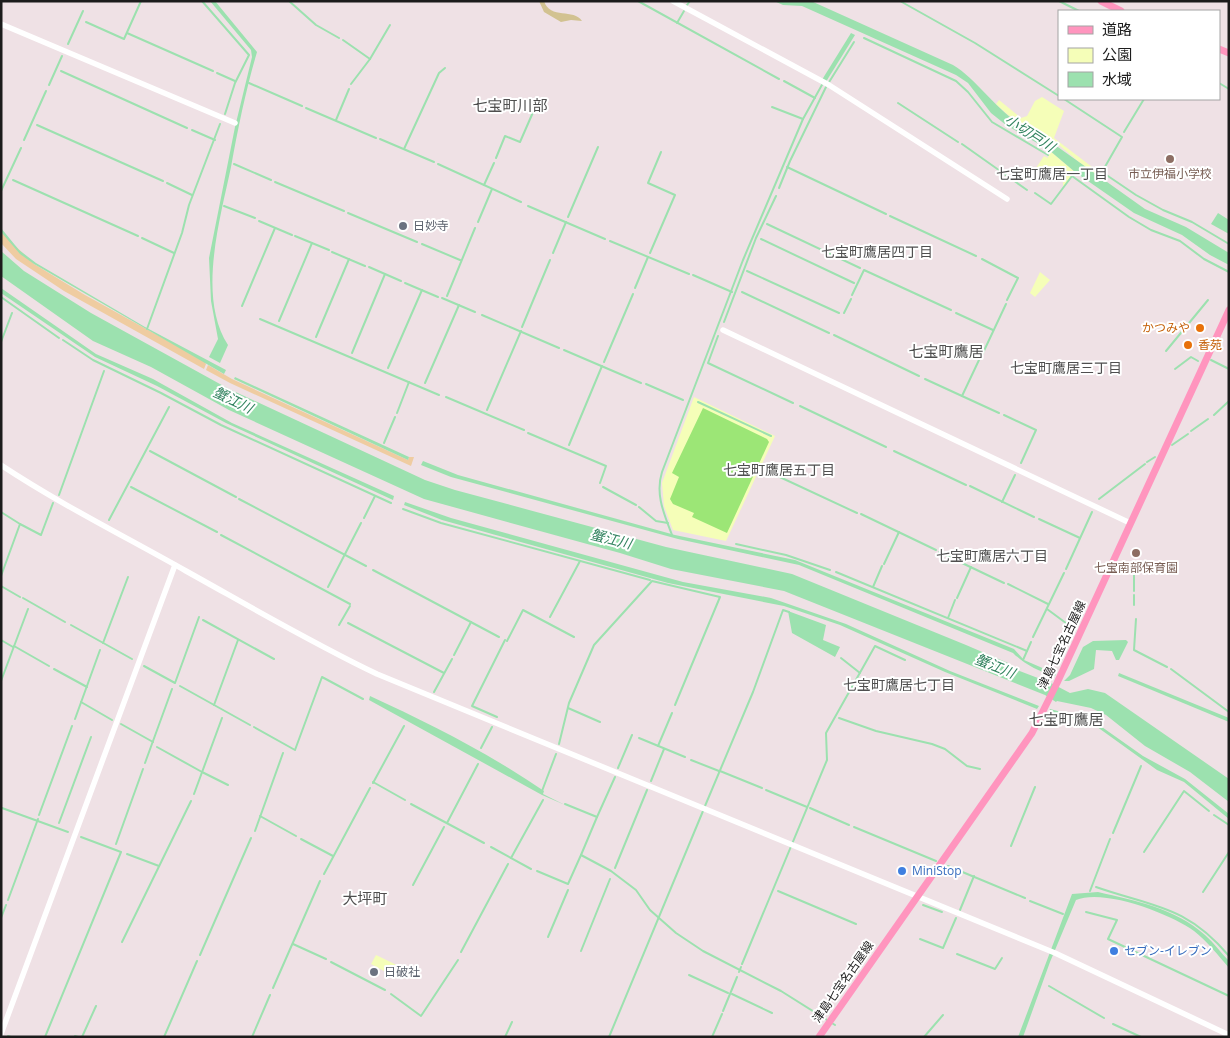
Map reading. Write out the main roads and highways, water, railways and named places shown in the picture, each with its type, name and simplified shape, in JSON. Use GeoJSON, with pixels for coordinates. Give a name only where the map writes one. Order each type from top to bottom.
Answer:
{"type":"FeatureCollection","features":[{"type":"Feature","properties":{"kind":"main road"},"geometry":{"type":"LineString","coordinates":[[1101,1],[1118,10]]}},
{"type":"Feature","properties":{"kind":"main road","name":"津島七宝名古屋線"},"geometry":{"type":"LineString","coordinates":[[819,1037],[1022,747],[1048,703],[1229,310]]}},
{"type":"Feature","properties":{"kind":"water"},"geometry":{"type":"Polygon","coordinates":[[[210,1],[215,1],[257,52],[239,123],[214,258],[212,282],[214,304],[219,326],[228,345],[220,363],[209,357],[218,339],[211,301],[209,258],[235,127],[252,57],[251,50],[210,1]]]}},
{"type":"Feature","properties":{"kind":"water","name":"小切戸川"},"geometry":{"type":"Polygon","coordinates":[[[774,1],[811,1],[953,65],[974,82],[1005,113],[1027,127],[1040,131],[1041,135],[1145,209],[1186,227],[1229,253],[1229,265],[1210,255],[1182,235],[1134,213],[1075,172],[1049,150],[1006,125],[991,113],[968,83],[956,75],[802,6],[783,5],[774,1]]]}},
{"type":"Feature","properties":{"kind":"water"},"geometry":{"type":"Polygon","coordinates":[[[851,33],[855,35],[824,85],[820,83],[851,33]]]}},
{"type":"Feature","properties":{"kind":"water"},"geometry":{"type":"Polygon","coordinates":[[[1218,213],[1229,220],[1229,234],[1211,224],[1218,213]]]}},
{"type":"Feature","properties":{"kind":"water"},"geometry":{"type":"Polygon","coordinates":[[[1,228],[19,250],[36,263],[145,327],[226,370],[224,374],[34,264],[20,254],[1,232],[1,228]]]}},
{"type":"Feature","properties":{"kind":"water","name":"蟹江川"},"geometry":{"type":"Polygon","coordinates":[[[1,251],[24,271],[91,313],[229,389],[425,480],[455,490],[666,547],[792,574],[966,645],[1070,693],[1088,689],[1105,693],[1229,779],[1229,802],[1190,772],[1145,746],[1106,715],[1091,708],[1056,702],[1045,695],[784,591],[671,569],[424,499],[229,410],[151,367],[93,341],[1,276],[1,251]]]}},
{"type":"Feature","properties":{"kind":"water"},"geometry":{"type":"Polygon","coordinates":[[[1,288],[96,354],[153,379],[232,423],[394,496],[393,500],[226,423],[157,386],[95,357],[1,293],[1,288]]]}},
{"type":"Feature","properties":{"kind":"water"},"geometry":{"type":"Polygon","coordinates":[[[235,377],[409,457],[408,460],[234,379],[235,377]]]}},
{"type":"Feature","properties":{"kind":"water"},"geometry":{"type":"Polygon","coordinates":[[[423,461],[458,475],[675,535],[795,560],[1014,649],[1024,660],[1047,670],[1057,671],[1055,676],[1043,672],[1027,664],[1013,653],[799,565],[678,539],[451,477],[421,465],[423,461]]]}},
{"type":"Feature","properties":{"kind":"water"},"geometry":{"type":"Polygon","coordinates":[[[405,502],[451,518],[683,582],[771,598],[846,624],[950,671],[1039,706],[1037,709],[945,672],[840,625],[784,606],[668,583],[442,520],[404,505],[405,502]]]}},
{"type":"Feature","properties":{"kind":"water"},"geometry":{"type":"Polygon","coordinates":[[[788,611],[826,625],[823,640],[840,647],[835,657],[792,633],[788,611]]]}},
{"type":"Feature","properties":{"kind":"water"},"geometry":{"type":"Polygon","coordinates":[[[1126,640],[1128,642],[1119,660],[1116,660],[1112,651],[1096,650],[1094,669],[1069,681],[1064,681],[1070,675],[1083,647],[1093,641],[1126,640]]]}},
{"type":"Feature","properties":{"kind":"water"},"geometry":{"type":"Polygon","coordinates":[[[1119,673],[1229,718],[1229,722],[1118,676],[1119,673]]]}},
{"type":"Feature","properties":{"kind":"water"},"geometry":{"type":"Polygon","coordinates":[[[370,696],[437,728],[481,752],[544,791],[543,794],[565,805],[542,795],[369,700],[370,696]]]}},
{"type":"Feature","properties":{"kind":"water"},"geometry":{"type":"Polygon","coordinates":[[[1050,709],[1092,720],[1143,756],[1185,779],[1229,814],[1229,819],[1184,782],[1157,770],[1093,724],[1049,712],[1050,709]]]}},
{"type":"Feature","properties":{"kind":"water"},"geometry":{"type":"Polygon","coordinates":[[[1098,892],[1154,907],[1181,918],[1211,941],[1229,961],[1229,968],[1199,935],[1170,917],[1120,900],[1088,897],[1076,900],[1050,962],[1023,1037],[1018,1037],[1072,894],[1098,892]]]}},
{"type":"Feature","properties":{"kind":"waterway"},"geometry":{"type":"LineString","coordinates":[[86,22],[124,39],[141,1]]}},
{"type":"Feature","properties":{"kind":"waterway"},"geometry":{"type":"LineString","coordinates":[[202,1],[249,55],[235,83],[225,114]]}},
{"type":"Feature","properties":{"kind":"waterway"},"geometry":{"type":"LineString","coordinates":[[289,1],[316,25],[339,38]]}},
{"type":"Feature","properties":{"kind":"waterway"},"geometry":{"type":"LineString","coordinates":[[638,1],[779,79]]}},
{"type":"Feature","properties":{"kind":"waterway"},"geometry":{"type":"LineString","coordinates":[[687,5],[690,1]]}},
{"type":"Feature","properties":{"kind":"waterway"},"geometry":{"type":"LineString","coordinates":[[900,1],[975,43],[1058,95]]}},
{"type":"Feature","properties":{"kind":"waterway"},"geometry":{"type":"LineString","coordinates":[[1059,1],[1077,10]]}},
{"type":"Feature","properties":{"kind":"waterway"},"geometry":{"type":"LineString","coordinates":[[68,44],[83,11]]}},
{"type":"Feature","properties":{"kind":"waterway"},"geometry":{"type":"LineString","coordinates":[[677,23],[684,11]]}},
{"type":"Feature","properties":{"kind":"waterway"},"geometry":{"type":"LineString","coordinates":[[370,59],[390,25]]}},
{"type":"Feature","properties":{"kind":"waterway"},"geometry":{"type":"LineString","coordinates":[[127,33],[213,71]]}},
{"type":"Feature","properties":{"kind":"waterway","name":"小切戸川"},"geometry":{"type":"LineString","coordinates":[[864,38],[956,81],[968,92],[992,122],[1048,155]]}},
{"type":"Feature","properties":{"kind":"waterway"},"geometry":{"type":"LineString","coordinates":[[343,40],[370,59],[351,84]]}},
{"type":"Feature","properties":{"kind":"waterway"},"geometry":{"type":"LineString","coordinates":[[779,188],[826,87],[854,42]]}},
{"type":"Feature","properties":{"kind":"waterway"},"geometry":{"type":"LineString","coordinates":[[49,85],[62,56]]}},
{"type":"Feature","properties":{"kind":"waterway"},"geometry":{"type":"LineString","coordinates":[[404,149],[439,73],[445,68]]}},
{"type":"Feature","properties":{"kind":"waterway"},"geometry":{"type":"LineString","coordinates":[[61,71],[187,128]]}},
{"type":"Feature","properties":{"kind":"waterway"},"geometry":{"type":"LineString","coordinates":[[217,73],[235,81]]}},
{"type":"Feature","properties":{"kind":"waterway"},"geometry":{"type":"LineString","coordinates":[[784,81],[815,98]]}},
{"type":"Feature","properties":{"kind":"waterway"},"geometry":{"type":"LineString","coordinates":[[249,83],[302,106]]}},
{"type":"Feature","properties":{"kind":"waterway"},"geometry":{"type":"LineString","coordinates":[[672,535],[663,512],[660,496],[659,488],[662,472],[743,260],[803,119],[823,83]]}},
{"type":"Feature","properties":{"kind":"waterway"},"geometry":{"type":"LineString","coordinates":[[1220,84],[1229,89]]}},
{"type":"Feature","properties":{"kind":"waterway"},"geometry":{"type":"LineString","coordinates":[[336,120],[349,89]]}},
{"type":"Feature","properties":{"kind":"waterway"},"geometry":{"type":"LineString","coordinates":[[24,140],[46,91]]}},
{"type":"Feature","properties":{"kind":"waterway"},"geometry":{"type":"LineString","coordinates":[[1066,100],[1122,137],[1102,172],[1136,195],[1163,210],[1192,222],[1229,244]]}},
{"type":"Feature","properties":{"kind":"waterway"},"geometry":{"type":"LineString","coordinates":[[1124,132],[1143,100]]}},
{"type":"Feature","properties":{"kind":"waterway"},"geometry":{"type":"LineString","coordinates":[[898,103],[958,142]]}},
{"type":"Feature","properties":{"kind":"waterway"},"geometry":{"type":"LineString","coordinates":[[772,107],[803,119]]}},
{"type":"Feature","properties":{"kind":"waterway"},"geometry":{"type":"LineString","coordinates":[[306,108],[376,138]]}},
{"type":"Feature","properties":{"kind":"waterway"},"geometry":{"type":"LineString","coordinates":[[496,158],[505,136],[520,142],[534,110]]}},
{"type":"Feature","properties":{"kind":"waterway"},"geometry":{"type":"LineString","coordinates":[[147,329],[182,233],[189,205],[220,124]]}},
{"type":"Feature","properties":{"kind":"waterway"},"geometry":{"type":"LineString","coordinates":[[37,125],[163,181]]}},
{"type":"Feature","properties":{"kind":"waterway"},"geometry":{"type":"LineString","coordinates":[[192,130],[215,140]]}},
{"type":"Feature","properties":{"kind":"waterway"},"geometry":{"type":"LineString","coordinates":[[380,139],[434,162]]}},
{"type":"Feature","properties":{"kind":"waterway"},"geometry":{"type":"LineString","coordinates":[[962,144],[1027,190]]}},
{"type":"Feature","properties":{"kind":"waterway"},"geometry":{"type":"LineString","coordinates":[[568,217],[598,147]]}},
{"type":"Feature","properties":{"kind":"waterway"},"geometry":{"type":"LineString","coordinates":[[1,191],[21,148]]}},
{"type":"Feature","properties":{"kind":"waterway"},"geometry":{"type":"LineString","coordinates":[[650,253],[675,195],[648,183],[661,152]]}},
{"type":"Feature","properties":{"kind":"waterway"},"geometry":{"type":"LineString","coordinates":[[484,185],[494,163]]}},
{"type":"Feature","properties":{"kind":"waterway"},"geometry":{"type":"LineString","coordinates":[[234,164],[271,180]]}},
{"type":"Feature","properties":{"kind":"waterway"},"geometry":{"type":"LineString","coordinates":[[438,164],[521,202]]}},
{"type":"Feature","properties":{"kind":"waterway"},"geometry":{"type":"LineString","coordinates":[[787,167],[886,214]]}},
{"type":"Feature","properties":{"kind":"waterway"},"geometry":{"type":"LineString","coordinates":[[1035,193],[1051,204],[1072,176],[1129,217],[1151,230],[1180,241],[1204,259],[1229,272]]}},
{"type":"Feature","properties":{"kind":"waterway"},"geometry":{"type":"LineString","coordinates":[[13,180],[138,236]]}},
{"type":"Feature","properties":{"kind":"waterway"},"geometry":{"type":"LineString","coordinates":[[275,182],[344,211]]}},
{"type":"Feature","properties":{"kind":"waterway"},"geometry":{"type":"LineString","coordinates":[[167,183],[192,195]]}},
{"type":"Feature","properties":{"kind":"waterway"},"geometry":{"type":"LineString","coordinates":[[478,222],[492,189]]}},
{"type":"Feature","properties":{"kind":"waterway"},"geometry":{"type":"LineString","coordinates":[[724,322],[756,238],[776,196]]}},
{"type":"Feature","properties":{"kind":"waterway"},"geometry":{"type":"LineString","coordinates":[[224,206],[255,218]]}},
{"type":"Feature","properties":{"kind":"waterway"},"geometry":{"type":"LineString","coordinates":[[528,206],[605,239]]}},
{"type":"Feature","properties":{"kind":"waterway"},"geometry":{"type":"LineString","coordinates":[[348,213],[417,242]]}},
{"type":"Feature","properties":{"kind":"waterway"},"geometry":{"type":"LineString","coordinates":[[890,216],[976,256]]}},
{"type":"Feature","properties":{"kind":"waterway"},"geometry":{"type":"LineString","coordinates":[[259,221],[292,235]]}},
{"type":"Feature","properties":{"kind":"waterway"},"geometry":{"type":"LineString","coordinates":[[553,253],[566,222]]}},
{"type":"Feature","properties":{"kind":"waterway"},"geometry":{"type":"LineString","coordinates":[[767,224],[860,268]]}},
{"type":"Feature","properties":{"kind":"waterway"},"geometry":{"type":"LineString","coordinates":[[242,306],[275,228]]}},
{"type":"Feature","properties":{"kind":"waterway"},"geometry":{"type":"LineString","coordinates":[[447,296],[475,228]]}},
{"type":"Feature","properties":{"kind":"waterway"},"geometry":{"type":"LineString","coordinates":[[295,236],[329,250]]}},
{"type":"Feature","properties":{"kind":"waterway"},"geometry":{"type":"LineString","coordinates":[[142,238],[174,253]]}},
{"type":"Feature","properties":{"kind":"waterway"},"geometry":{"type":"LineString","coordinates":[[761,239],[854,283]]}},
{"type":"Feature","properties":{"kind":"waterway"},"geometry":{"type":"LineString","coordinates":[[610,241],[689,274]]}},
{"type":"Feature","properties":{"kind":"waterway"},"geometry":{"type":"LineString","coordinates":[[279,321],[312,243]]}},
{"type":"Feature","properties":{"kind":"waterway"},"geometry":{"type":"LineString","coordinates":[[422,244],[460,260]]}},
{"type":"Feature","properties":{"kind":"waterway"},"geometry":{"type":"LineString","coordinates":[[332,252],[365,266]]}},
{"type":"Feature","properties":{"kind":"waterway"},"geometry":{"type":"LineString","coordinates":[[635,288],[648,257]]}},
{"type":"Feature","properties":{"kind":"waterway"},"geometry":{"type":"LineString","coordinates":[[316,337],[349,259]]}},
{"type":"Feature","properties":{"kind":"waterway"},"geometry":{"type":"LineString","coordinates":[[982,259],[1018,278],[1007,300]]}},
{"type":"Feature","properties":{"kind":"waterway"},"geometry":{"type":"LineString","coordinates":[[522,327],[550,260]]}},
{"type":"Feature","properties":{"kind":"waterway"},"geometry":{"type":"LineString","coordinates":[[369,267],[401,281]]}},
{"type":"Feature","properties":{"kind":"waterway"},"geometry":{"type":"LineString","coordinates":[[852,295],[864,270],[951,310]]}},
{"type":"Feature","properties":{"kind":"waterway"},"geometry":{"type":"LineString","coordinates":[[747,271],[839,313]]}},
{"type":"Feature","properties":{"kind":"waterway"},"geometry":{"type":"LineString","coordinates":[[352,353],[385,274]]}},
{"type":"Feature","properties":{"kind":"waterway"},"geometry":{"type":"LineString","coordinates":[[693,275],[732,292]]}},
{"type":"Feature","properties":{"kind":"waterway"},"geometry":{"type":"LineString","coordinates":[[405,283],[438,297]]}},
{"type":"Feature","properties":{"kind":"waterway"},"geometry":{"type":"LineString","coordinates":[[388,368],[422,290]]}},
{"type":"Feature","properties":{"kind":"waterway"},"geometry":{"type":"LineString","coordinates":[[742,292],[829,333]]}},
{"type":"Feature","properties":{"kind":"waterway"},"geometry":{"type":"LineString","coordinates":[[604,362],[633,294]]}},
{"type":"Feature","properties":{"kind":"waterway"},"geometry":{"type":"LineString","coordinates":[[1,297],[59,338]]}},
{"type":"Feature","properties":{"kind":"waterway"},"geometry":{"type":"LineString","coordinates":[[442,298],[475,312]]}},
{"type":"Feature","properties":{"kind":"waterway"},"geometry":{"type":"LineString","coordinates":[[844,313],[851,299]]}},
{"type":"Feature","properties":{"kind":"waterway"},"geometry":{"type":"LineString","coordinates":[[1166,351],[1208,300]]}},
{"type":"Feature","properties":{"kind":"waterway"},"geometry":{"type":"LineString","coordinates":[[982,355],[1006,304]]}},
{"type":"Feature","properties":{"kind":"waterway"},"geometry":{"type":"LineString","coordinates":[[425,383],[459,305]]}},
{"type":"Feature","properties":{"kind":"waterway"},"geometry":{"type":"LineString","coordinates":[[1,342],[12,313]]}},
{"type":"Feature","properties":{"kind":"waterway"},"geometry":{"type":"LineString","coordinates":[[956,313],[993,330]]}},
{"type":"Feature","properties":{"kind":"waterway"},"geometry":{"type":"LineString","coordinates":[[482,315],[559,348]]}},
{"type":"Feature","properties":{"kind":"waterway"},"geometry":{"type":"LineString","coordinates":[[260,319],[439,395]]}},
{"type":"Feature","properties":{"kind":"waterway"},"geometry":{"type":"LineString","coordinates":[[487,410],[521,331]]}},
{"type":"Feature","properties":{"kind":"waterway"},"geometry":{"type":"LineString","coordinates":[[834,335],[919,376]]}},
{"type":"Feature","properties":{"kind":"waterway"},"geometry":{"type":"LineString","coordinates":[[718,336],[708,363],[793,403]]}},
{"type":"Feature","properties":{"kind":"waterway"},"geometry":{"type":"LineString","coordinates":[[63,340],[93,360],[221,425],[391,503]]}},
{"type":"Feature","properties":{"kind":"waterway"},"geometry":{"type":"LineString","coordinates":[[564,350],[641,383]]}},
{"type":"Feature","properties":{"kind":"waterway"},"geometry":{"type":"LineString","coordinates":[[1175,369],[1191,357],[1198,361]]}},
{"type":"Feature","properties":{"kind":"waterway"},"geometry":{"type":"LineString","coordinates":[[962,396],[979,360]]}},
{"type":"Feature","properties":{"kind":"waterway"},"geometry":{"type":"LineString","coordinates":[[1211,360],[1229,369]]}},
{"type":"Feature","properties":{"kind":"waterway"},"geometry":{"type":"LineString","coordinates":[[569,445],[602,366]]}},
{"type":"Feature","properties":{"kind":"waterway"},"geometry":{"type":"LineString","coordinates":[[59,495],[104,371]]}},
{"type":"Feature","properties":{"kind":"waterway"},"geometry":{"type":"LineString","coordinates":[[925,379],[999,413]]}},
{"type":"Feature","properties":{"kind":"waterway"},"geometry":{"type":"LineString","coordinates":[[397,413],[409,382]]}},
{"type":"Feature","properties":{"kind":"waterway"},"geometry":{"type":"LineString","coordinates":[[646,384],[683,400]]}},
{"type":"Feature","properties":{"kind":"waterway"},"geometry":{"type":"LineString","coordinates":[[446,397],[524,430]]}},
{"type":"Feature","properties":{"kind":"waterway"},"geometry":{"type":"LineString","coordinates":[[1214,415],[1229,401]]}},
{"type":"Feature","properties":{"kind":"waterway"},"geometry":{"type":"LineString","coordinates":[[698,402],[771,436]]}},
{"type":"Feature","properties":{"kind":"waterway"},"geometry":{"type":"LineString","coordinates":[[800,406],[886,447]]}},
{"type":"Feature","properties":{"kind":"waterway"},"geometry":{"type":"LineString","coordinates":[[109,520],[169,407]]}},
{"type":"Feature","properties":{"kind":"waterway"},"geometry":{"type":"LineString","coordinates":[[1004,415],[1036,430],[1021,463]]}},
{"type":"Feature","properties":{"kind":"waterway"},"geometry":{"type":"LineString","coordinates":[[384,443],[395,417]]}},
{"type":"Feature","properties":{"kind":"waterway"},"geometry":{"type":"LineString","coordinates":[[1191,431],[1208,419]]}},
{"type":"Feature","properties":{"kind":"waterway"},"geometry":{"type":"LineString","coordinates":[[528,433],[606,466],[600,483]]}},
{"type":"Feature","properties":{"kind":"waterway"},"geometry":{"type":"LineString","coordinates":[[1172,445],[1188,434]]}},
{"type":"Feature","properties":{"kind":"waterway"},"geometry":{"type":"LineString","coordinates":[[150,451],[236,497]]}},
{"type":"Feature","properties":{"kind":"waterway"},"geometry":{"type":"LineString","coordinates":[[894,451],[966,485]]}},
{"type":"Feature","properties":{"kind":"waterway"},"geometry":{"type":"LineString","coordinates":[[1147,462],[1155,457]]}},
{"type":"Feature","properties":{"kind":"waterway"},"geometry":{"type":"LineString","coordinates":[[1099,499],[1145,464]]}},
{"type":"Feature","properties":{"kind":"waterway"},"geometry":{"type":"LineString","coordinates":[[769,472],[857,513]]}},
{"type":"Feature","properties":{"kind":"waterway"},"geometry":{"type":"LineString","coordinates":[[1002,502],[1015,475]]}},
{"type":"Feature","properties":{"kind":"waterway"},"geometry":{"type":"LineString","coordinates":[[970,486],[1034,517]]}},
{"type":"Feature","properties":{"kind":"waterway"},"geometry":{"type":"LineString","coordinates":[[131,487],[217,532]]}},
{"type":"Feature","properties":{"kind":"waterway"},"geometry":{"type":"LineString","coordinates":[[603,487],[636,505]]}},
{"type":"Feature","properties":{"kind":"waterway"},"geometry":{"type":"LineString","coordinates":[[364,518],[375,496]]}},
{"type":"Feature","properties":{"kind":"waterway"},"geometry":{"type":"LineString","coordinates":[[239,499],[366,566]]}},
{"type":"Feature","properties":{"kind":"waterway"},"geometry":{"type":"LineString","coordinates":[[1,576],[20,524],[41,535],[53,503]]}},
{"type":"Feature","properties":{"kind":"waterway"},"geometry":{"type":"LineString","coordinates":[[639,507],[656,521],[668,523]]}},
{"type":"Feature","properties":{"kind":"waterway"},"geometry":{"type":"LineString","coordinates":[[403,509],[441,523],[650,580]]}},
{"type":"Feature","properties":{"kind":"waterway"},"geometry":{"type":"LineString","coordinates":[[1,512],[20,524]]}},
{"type":"Feature","properties":{"kind":"waterway"},"geometry":{"type":"LineString","coordinates":[[1066,569],[1092,512]]}},
{"type":"Feature","properties":{"kind":"waterway"},"geometry":{"type":"LineString","coordinates":[[861,514],[936,550]]}},
{"type":"Feature","properties":{"kind":"waterway"},"geometry":{"type":"LineString","coordinates":[[1039,519],[1080,538]]}},
{"type":"Feature","properties":{"kind":"waterway"},"geometry":{"type":"LineString","coordinates":[[328,587],[361,523]]}},
{"type":"Feature","properties":{"kind":"waterway"},"geometry":{"type":"LineString","coordinates":[[884,564],[899,532]]}},
{"type":"Feature","properties":{"kind":"waterway"},"geometry":{"type":"LineString","coordinates":[[221,535],[350,604]]}},
{"type":"Feature","properties":{"kind":"waterway"},"geometry":{"type":"LineString","coordinates":[[736,544],[786,555],[830,570]]}},
{"type":"Feature","properties":{"kind":"waterway"},"geometry":{"type":"LineString","coordinates":[[939,552],[1004,583]]}},
{"type":"Feature","properties":{"kind":"waterway"},"geometry":{"type":"LineString","coordinates":[[550,617],[580,561]]}},
{"type":"Feature","properties":{"kind":"waterway"},"geometry":{"type":"LineString","coordinates":[[873,587],[882,566]]}},
{"type":"Feature","properties":{"kind":"waterway"},"geometry":{"type":"LineString","coordinates":[[957,598],[971,567]]}},
{"type":"Feature","properties":{"kind":"waterway"},"geometry":{"type":"LineString","coordinates":[[373,570],[499,637]]}},
{"type":"Feature","properties":{"kind":"waterway"},"geometry":{"type":"LineString","coordinates":[[836,572],[1027,651]]}},
{"type":"Feature","properties":{"kind":"waterway"},"geometry":{"type":"LineString","coordinates":[[1033,637],[1064,573]]}},
{"type":"Feature","properties":{"kind":"waterway"},"geometry":{"type":"LineString","coordinates":[[1134,575],[1134,591]]}},
{"type":"Feature","properties":{"kind":"waterway"},"geometry":{"type":"LineString","coordinates":[[103,643],[128,577]]}},
{"type":"Feature","properties":{"kind":"waterway"},"geometry":{"type":"LineString","coordinates":[[559,744],[569,703],[594,645],[652,581],[720,597],[675,705]]}},
{"type":"Feature","properties":{"kind":"waterway"},"geometry":{"type":"LineString","coordinates":[[1008,584],[1048,604]]}},
{"type":"Feature","properties":{"kind":"waterway"},"geometry":{"type":"LineString","coordinates":[[1,586],[20,597]]}},
{"type":"Feature","properties":{"kind":"waterway"},"geometry":{"type":"LineString","coordinates":[[1134,595],[1134,605]]}},
{"type":"Feature","properties":{"kind":"waterway"},"geometry":{"type":"LineString","coordinates":[[23,598],[65,622]]}},
{"type":"Feature","properties":{"kind":"waterway"},"geometry":{"type":"LineString","coordinates":[[948,618],[955,600]]}},
{"type":"Feature","properties":{"kind":"waterway"},"geometry":{"type":"LineString","coordinates":[[339,625],[350,606]]}},
{"type":"Feature","properties":{"kind":"waterway"},"geometry":{"type":"LineString","coordinates":[[1,681],[28,609]]}},
{"type":"Feature","properties":{"kind":"waterway"},"geometry":{"type":"LineString","coordinates":[[1047,609],[1074,629]]}},
{"type":"Feature","properties":{"kind":"waterway"},"geometry":{"type":"LineString","coordinates":[[507,641],[523,610],[574,637]]}},
{"type":"Feature","properties":{"kind":"waterway"},"geometry":{"type":"LineString","coordinates":[[705,806],[753,692],[783,610],[789,612]]}},
{"type":"Feature","properties":{"kind":"waterway"},"geometry":{"type":"LineString","coordinates":[[144,666],[175,683],[199,617]]}},
{"type":"Feature","properties":{"kind":"waterway"},"geometry":{"type":"LineString","coordinates":[[1136,619],[1134,650],[1167,667]]}},
{"type":"Feature","properties":{"kind":"waterway"},"geometry":{"type":"LineString","coordinates":[[203,620],[274,659]]}},
{"type":"Feature","properties":{"kind":"waterway"},"geometry":{"type":"LineString","coordinates":[[454,655],[471,622]]}},
{"type":"Feature","properties":{"kind":"waterway"},"geometry":{"type":"LineString","coordinates":[[348,623],[444,673]]}},
{"type":"Feature","properties":{"kind":"waterway"},"geometry":{"type":"LineString","coordinates":[[71,625],[132,659]]}},
{"type":"Feature","properties":{"kind":"waterway"},"geometry":{"type":"LineString","coordinates":[[1,640],[13,647]]}},
{"type":"Feature","properties":{"kind":"waterway"},"geometry":{"type":"LineString","coordinates":[[214,705],[238,640]]}},
{"type":"Feature","properties":{"kind":"waterway"},"geometry":{"type":"LineString","coordinates":[[497,717],[472,706],[505,640]]}},
{"type":"Feature","properties":{"kind":"waterway"},"geometry":{"type":"LineString","coordinates":[[1023,660],[1031,642]]}},
{"type":"Feature","properties":{"kind":"waterway"},"geometry":{"type":"LineString","coordinates":[[14,646],[49,666]]}},
{"type":"Feature","properties":{"kind":"waterway"},"geometry":{"type":"LineString","coordinates":[[742,964],[827,760],[826,733],[875,646],[905,660]]}},
{"type":"Feature","properties":{"kind":"waterway"},"geometry":{"type":"LineString","coordinates":[[75,719],[100,650]]}},
{"type":"Feature","properties":{"kind":"waterway"},"geometry":{"type":"LineString","coordinates":[[841,658],[860,673]]}},
{"type":"Feature","properties":{"kind":"waterway"},"geometry":{"type":"LineString","coordinates":[[434,692],[452,659]]}},
{"type":"Feature","properties":{"kind":"waterway"},"geometry":{"type":"LineString","coordinates":[[54,669],[87,687]]}},
{"type":"Feature","properties":{"kind":"waterway"},"geometry":{"type":"LineString","coordinates":[[1171,669],[1229,712]]}},
{"type":"Feature","properties":{"kind":"waterway"},"geometry":{"type":"LineString","coordinates":[[254,727],[295,750],[322,677],[363,699]]}},
{"type":"Feature","properties":{"kind":"waterway"},"geometry":{"type":"LineString","coordinates":[[180,686],[250,725]]}},
{"type":"Feature","properties":{"kind":"waterway"},"geometry":{"type":"LineString","coordinates":[[145,763],[172,689]]}},
{"type":"Feature","properties":{"kind":"waterway"},"geometry":{"type":"LineString","coordinates":[[81,702],[112,720]]}},
{"type":"Feature","properties":{"kind":"waterway"},"geometry":{"type":"LineString","coordinates":[[568,708],[600,722]]}},
{"type":"Feature","properties":{"kind":"waterway"},"geometry":{"type":"LineString","coordinates":[[658,746],[672,713]]}},
{"type":"Feature","properties":{"kind":"waterway"},"geometry":{"type":"LineString","coordinates":[[194,794],[222,718]]}},
{"type":"Feature","properties":{"kind":"waterway"},"geometry":{"type":"LineString","coordinates":[[839,718],[876,731],[932,744],[945,749],[967,766],[980,769]]}},
{"type":"Feature","properties":{"kind":"waterway"},"geometry":{"type":"LineString","coordinates":[[121,724],[153,742]]}},
{"type":"Feature","properties":{"kind":"waterway"},"geometry":{"type":"LineString","coordinates":[[39,815],[72,726]]}},
{"type":"Feature","properties":{"kind":"waterway"},"geometry":{"type":"LineString","coordinates":[[373,783],[404,726]]}},
{"type":"Feature","properties":{"kind":"waterway"},"geometry":{"type":"LineString","coordinates":[[481,748],[492,727]]}},
{"type":"Feature","properties":{"kind":"waterway"},"geometry":{"type":"LineString","coordinates":[[618,768],[632,735]]}},
{"type":"Feature","properties":{"kind":"waterway"},"geometry":{"type":"LineString","coordinates":[[59,823],[91,737]]}},
{"type":"Feature","properties":{"kind":"waterway"},"geometry":{"type":"LineString","coordinates":[[639,738],[685,757]]}},
{"type":"Feature","properties":{"kind":"waterway"},"geometry":{"type":"LineString","coordinates":[[157,747],[202,772]]}},
{"type":"Feature","properties":{"kind":"waterway"},"geometry":{"type":"LineString","coordinates":[[651,781],[664,749]]}},
{"type":"Feature","properties":{"kind":"waterway"},"geometry":{"type":"LineString","coordinates":[[255,831],[283,753]]}},
{"type":"Feature","properties":{"kind":"waterway"},"geometry":{"type":"LineString","coordinates":[[542,791],[556,754]]}},
{"type":"Feature","properties":{"kind":"waterway"},"geometry":{"type":"LineString","coordinates":[[691,760],[719,771]]}},
{"type":"Feature","properties":{"kind":"waterway"},"geometry":{"type":"LineString","coordinates":[[447,823],[478,764]]}},
{"type":"Feature","properties":{"kind":"waterway"},"geometry":{"type":"LineString","coordinates":[[1113,833],[1141,766]]}},
{"type":"Feature","properties":{"kind":"waterway"},"geometry":{"type":"LineString","coordinates":[[116,844],[143,769]]}},
{"type":"Feature","properties":{"kind":"waterway"},"geometry":{"type":"LineString","coordinates":[[720,771],[762,788]]}},
{"type":"Feature","properties":{"kind":"waterway"},"geometry":{"type":"LineString","coordinates":[[202,772],[228,785]]}},
{"type":"Feature","properties":{"kind":"waterway"},"geometry":{"type":"LineString","coordinates":[[597,817],[615,777]]}},
{"type":"Feature","properties":{"kind":"waterway"},"geometry":{"type":"LineString","coordinates":[[373,782],[405,800]]}},
{"type":"Feature","properties":{"kind":"waterway"},"geometry":{"type":"LineString","coordinates":[[1011,846],[1035,787]]}},
{"type":"Feature","properties":{"kind":"waterway"},"geometry":{"type":"LineString","coordinates":[[324,874],[370,788]]}},
{"type":"Feature","properties":{"kind":"waterway"},"geometry":{"type":"LineString","coordinates":[[615,868],[647,790]]}},
{"type":"Feature","properties":{"kind":"waterway"},"geometry":{"type":"LineString","coordinates":[[766,790],[807,807]]}},
{"type":"Feature","properties":{"kind":"waterway"},"geometry":{"type":"LineString","coordinates":[[1144,852],[1184,791],[1209,811]]}},
{"type":"Feature","properties":{"kind":"waterway"},"geometry":{"type":"LineString","coordinates":[[511,858],[543,800]]}},
{"type":"Feature","properties":{"kind":"waterway"},"geometry":{"type":"LineString","coordinates":[[122,942],[191,801]]}},
{"type":"Feature","properties":{"kind":"waterway"},"geometry":{"type":"LineString","coordinates":[[411,804],[484,843]]}},
{"type":"Feature","properties":{"kind":"waterway"},"geometry":{"type":"LineString","coordinates":[[565,804],[597,817],[581,855],[611,871],[636,890],[650,910],[676,933],[703,951],[781,991],[835,1025]]}},
{"type":"Feature","properties":{"kind":"waterway"},"geometry":{"type":"LineString","coordinates":[[2,808],[68,832]]}},
{"type":"Feature","properties":{"kind":"waterway"},"geometry":{"type":"LineString","coordinates":[[810,808],[849,825]]}},
{"type":"Feature","properties":{"kind":"waterway"},"geometry":{"type":"LineString","coordinates":[[609,1037],[703,811]]}},
{"type":"Feature","properties":{"kind":"waterway"},"geometry":{"type":"LineString","coordinates":[[1214,815],[1229,825]]}},
{"type":"Feature","properties":{"kind":"waterway"},"geometry":{"type":"LineString","coordinates":[[260,816],[296,836]]}},
{"type":"Feature","properties":{"kind":"waterway"},"geometry":{"type":"LineString","coordinates":[[8,900],[38,819]]}},
{"type":"Feature","properties":{"kind":"waterway"},"geometry":{"type":"LineString","coordinates":[[413,885],[444,827]]}},
{"type":"Feature","properties":{"kind":"waterway"},"geometry":{"type":"LineString","coordinates":[[854,827],[936,861]]}},
{"type":"Feature","properties":{"kind":"waterway"},"geometry":{"type":"LineString","coordinates":[[45,1037],[121,852],[81,837]]}},
{"type":"Feature","properties":{"kind":"waterway"},"geometry":{"type":"LineString","coordinates":[[200,955],[251,838]]}},
{"type":"Feature","properties":{"kind":"waterway"},"geometry":{"type":"LineString","coordinates":[[301,839],[333,856]]}},
{"type":"Feature","properties":{"kind":"waterway"},"geometry":{"type":"LineString","coordinates":[[1090,891],[1110,839]]}},
{"type":"Feature","properties":{"kind":"waterway"},"geometry":{"type":"LineString","coordinates":[[491,847],[531,869]]}},
{"type":"Feature","properties":{"kind":"waterway"},"geometry":{"type":"LineString","coordinates":[[1203,892],[1229,852]]}},
{"type":"Feature","properties":{"kind":"waterway"},"geometry":{"type":"LineString","coordinates":[[127,854],[159,866]]}},
{"type":"Feature","properties":{"kind":"waterway"},"geometry":{"type":"LineString","coordinates":[[537,871],[568,884],[581,855]]}},
{"type":"Feature","properties":{"kind":"waterway"},"geometry":{"type":"LineString","coordinates":[[461,952],[508,864]]}},
{"type":"Feature","properties":{"kind":"waterway"},"geometry":{"type":"LineString","coordinates":[[948,866],[1025,898]]}},
{"type":"Feature","properties":{"kind":"waterway"},"geometry":{"type":"LineString","coordinates":[[960,910],[974,876]]}},
{"type":"Feature","properties":{"kind":"waterway"},"geometry":{"type":"LineString","coordinates":[[581,951],[610,879]]}},
{"type":"Feature","properties":{"kind":"waterway"},"geometry":{"type":"LineString","coordinates":[[273,988],[320,881]]}},
{"type":"Feature","properties":{"kind":"waterway"},"geometry":{"type":"LineString","coordinates":[[1096,887],[1152,904],[1183,917],[1213,939],[1229,956]]}},
{"type":"Feature","properties":{"kind":"waterway"},"geometry":{"type":"LineString","coordinates":[[548,937],[568,890]]}},
{"type":"Feature","properties":{"kind":"waterway"},"geometry":{"type":"LineString","coordinates":[[778,891],[856,924]]}},
{"type":"Feature","properties":{"kind":"waterway"},"geometry":{"type":"LineString","coordinates":[[1030,901],[1063,914]]}},
{"type":"Feature","properties":{"kind":"waterway"},"geometry":{"type":"LineString","coordinates":[[1,918],[6,905]]}},
{"type":"Feature","properties":{"kind":"waterway"},"geometry":{"type":"LineString","coordinates":[[923,905],[942,912]]}},
{"type":"Feature","properties":{"kind":"waterway"},"geometry":{"type":"LineString","coordinates":[[1086,912],[1117,920],[1108,939],[1229,996]]}},
{"type":"Feature","properties":{"kind":"waterway"},"geometry":{"type":"LineString","coordinates":[[920,939],[943,948],[956,918]]}},
{"type":"Feature","properties":{"kind":"waterway"},"geometry":{"type":"LineString","coordinates":[[293,944],[326,959]]}},
{"type":"Feature","properties":{"kind":"waterway"},"geometry":{"type":"LineString","coordinates":[[957,954],[995,969],[1002,958]]}},
{"type":"Feature","properties":{"kind":"waterway"},"geometry":{"type":"LineString","coordinates":[[391,994],[421,1016],[458,960]]}},
{"type":"Feature","properties":{"kind":"waterway"},"geometry":{"type":"LineString","coordinates":[[164,1037],[197,961]]}},
{"type":"Feature","properties":{"kind":"waterway"},"geometry":{"type":"LineString","coordinates":[[331,962],[385,990]]}},
{"type":"Feature","properties":{"kind":"waterway"},"geometry":{"type":"LineString","coordinates":[[739,972],[741,967]]}},
{"type":"Feature","properties":{"kind":"waterway"},"geometry":{"type":"LineString","coordinates":[[689,975],[728,993]]}},
{"type":"Feature","properties":{"kind":"waterway"},"geometry":{"type":"LineString","coordinates":[[723,1011],[737,977]]}},
{"type":"Feature","properties":{"kind":"waterway"},"geometry":{"type":"LineString","coordinates":[[1049,986],[1104,1018]]}},
{"type":"Feature","properties":{"kind":"waterway"},"geometry":{"type":"LineString","coordinates":[[732,994],[772,1013]]}},
{"type":"Feature","properties":{"kind":"waterway"},"geometry":{"type":"LineString","coordinates":[[252,1037],[270,995]]}},
{"type":"Feature","properties":{"kind":"waterway"},"geometry":{"type":"LineString","coordinates":[[82,1037],[96,1006]]}},
{"type":"Feature","properties":{"kind":"waterway"},"geometry":{"type":"LineString","coordinates":[[712,1037],[722,1014]]}},
{"type":"Feature","properties":{"kind":"waterway"},"geometry":{"type":"LineString","coordinates":[[924,1037],[943,1015]]}},
{"type":"Feature","properties":{"kind":"waterway"},"geometry":{"type":"LineString","coordinates":[[505,1037],[512,1022]]}},
{"type":"Feature","properties":{"kind":"waterway"},"geometry":{"type":"LineString","coordinates":[[1113,1024],[1141,1037]]}},
{"type":"Feature","properties":{"kind":"place","name":"市立伊福小学校"},"geometry":{"type":"Point","coordinates":[1170,159]}},
{"type":"Feature","properties":{"kind":"place","name":"日妙寺"},"geometry":{"type":"Point","coordinates":[403,226]}},
{"type":"Feature","properties":{"kind":"place","name":"かつみや"},"geometry":{"type":"Point","coordinates":[1200,328]}},
{"type":"Feature","properties":{"kind":"place","name":"香苑"},"geometry":{"type":"Point","coordinates":[1188,345]}},
{"type":"Feature","properties":{"kind":"place","name":"七宝南部保育園"},"geometry":{"type":"Point","coordinates":[1136,553]}},
{"type":"Feature","properties":{"kind":"place","name":"MiniStop"},"geometry":{"type":"Point","coordinates":[902,871]}},
{"type":"Feature","properties":{"kind":"place","name":"セブン-イレブン"},"geometry":{"type":"Point","coordinates":[1114,951]}},
{"type":"Feature","properties":{"kind":"place","name":"日破社"},"geometry":{"type":"Point","coordinates":[374,972]}},
{"type":"Feature","properties":{"kind":"district","name":"七宝町川部"},"geometry":{"type":"Point","coordinates":[510,106]}},
{"type":"Feature","properties":{"kind":"district","name":"七宝町鷹居一丁目"},"geometry":{"type":"Point","coordinates":[1052,174]}},
{"type":"Feature","properties":{"kind":"district","name":"七宝町鷹居四丁目"},"geometry":{"type":"Point","coordinates":[877,252]}},
{"type":"Feature","properties":{"kind":"district","name":"七宝町鷹居"},"geometry":{"type":"Point","coordinates":[946,352]}},
{"type":"Feature","properties":{"kind":"district","name":"七宝町鷹居三丁目"},"geometry":{"type":"Point","coordinates":[1066,368]}},
{"type":"Feature","properties":{"kind":"district","name":"七宝町鷹居五丁目"},"geometry":{"type":"Point","coordinates":[779,470]}},
{"type":"Feature","properties":{"kind":"district","name":"七宝町鷹居六丁目"},"geometry":{"type":"Point","coordinates":[992,556]}},
{"type":"Feature","properties":{"kind":"district","name":"七宝町鷹居七丁目"},"geometry":{"type":"Point","coordinates":[899,685]}},
{"type":"Feature","properties":{"kind":"district","name":"七宝町鷹居"},"geometry":{"type":"Point","coordinates":[1066,720]}},
{"type":"Feature","properties":{"kind":"district","name":"大坪町"},"geometry":{"type":"Point","coordinates":[365,899]}}]}
